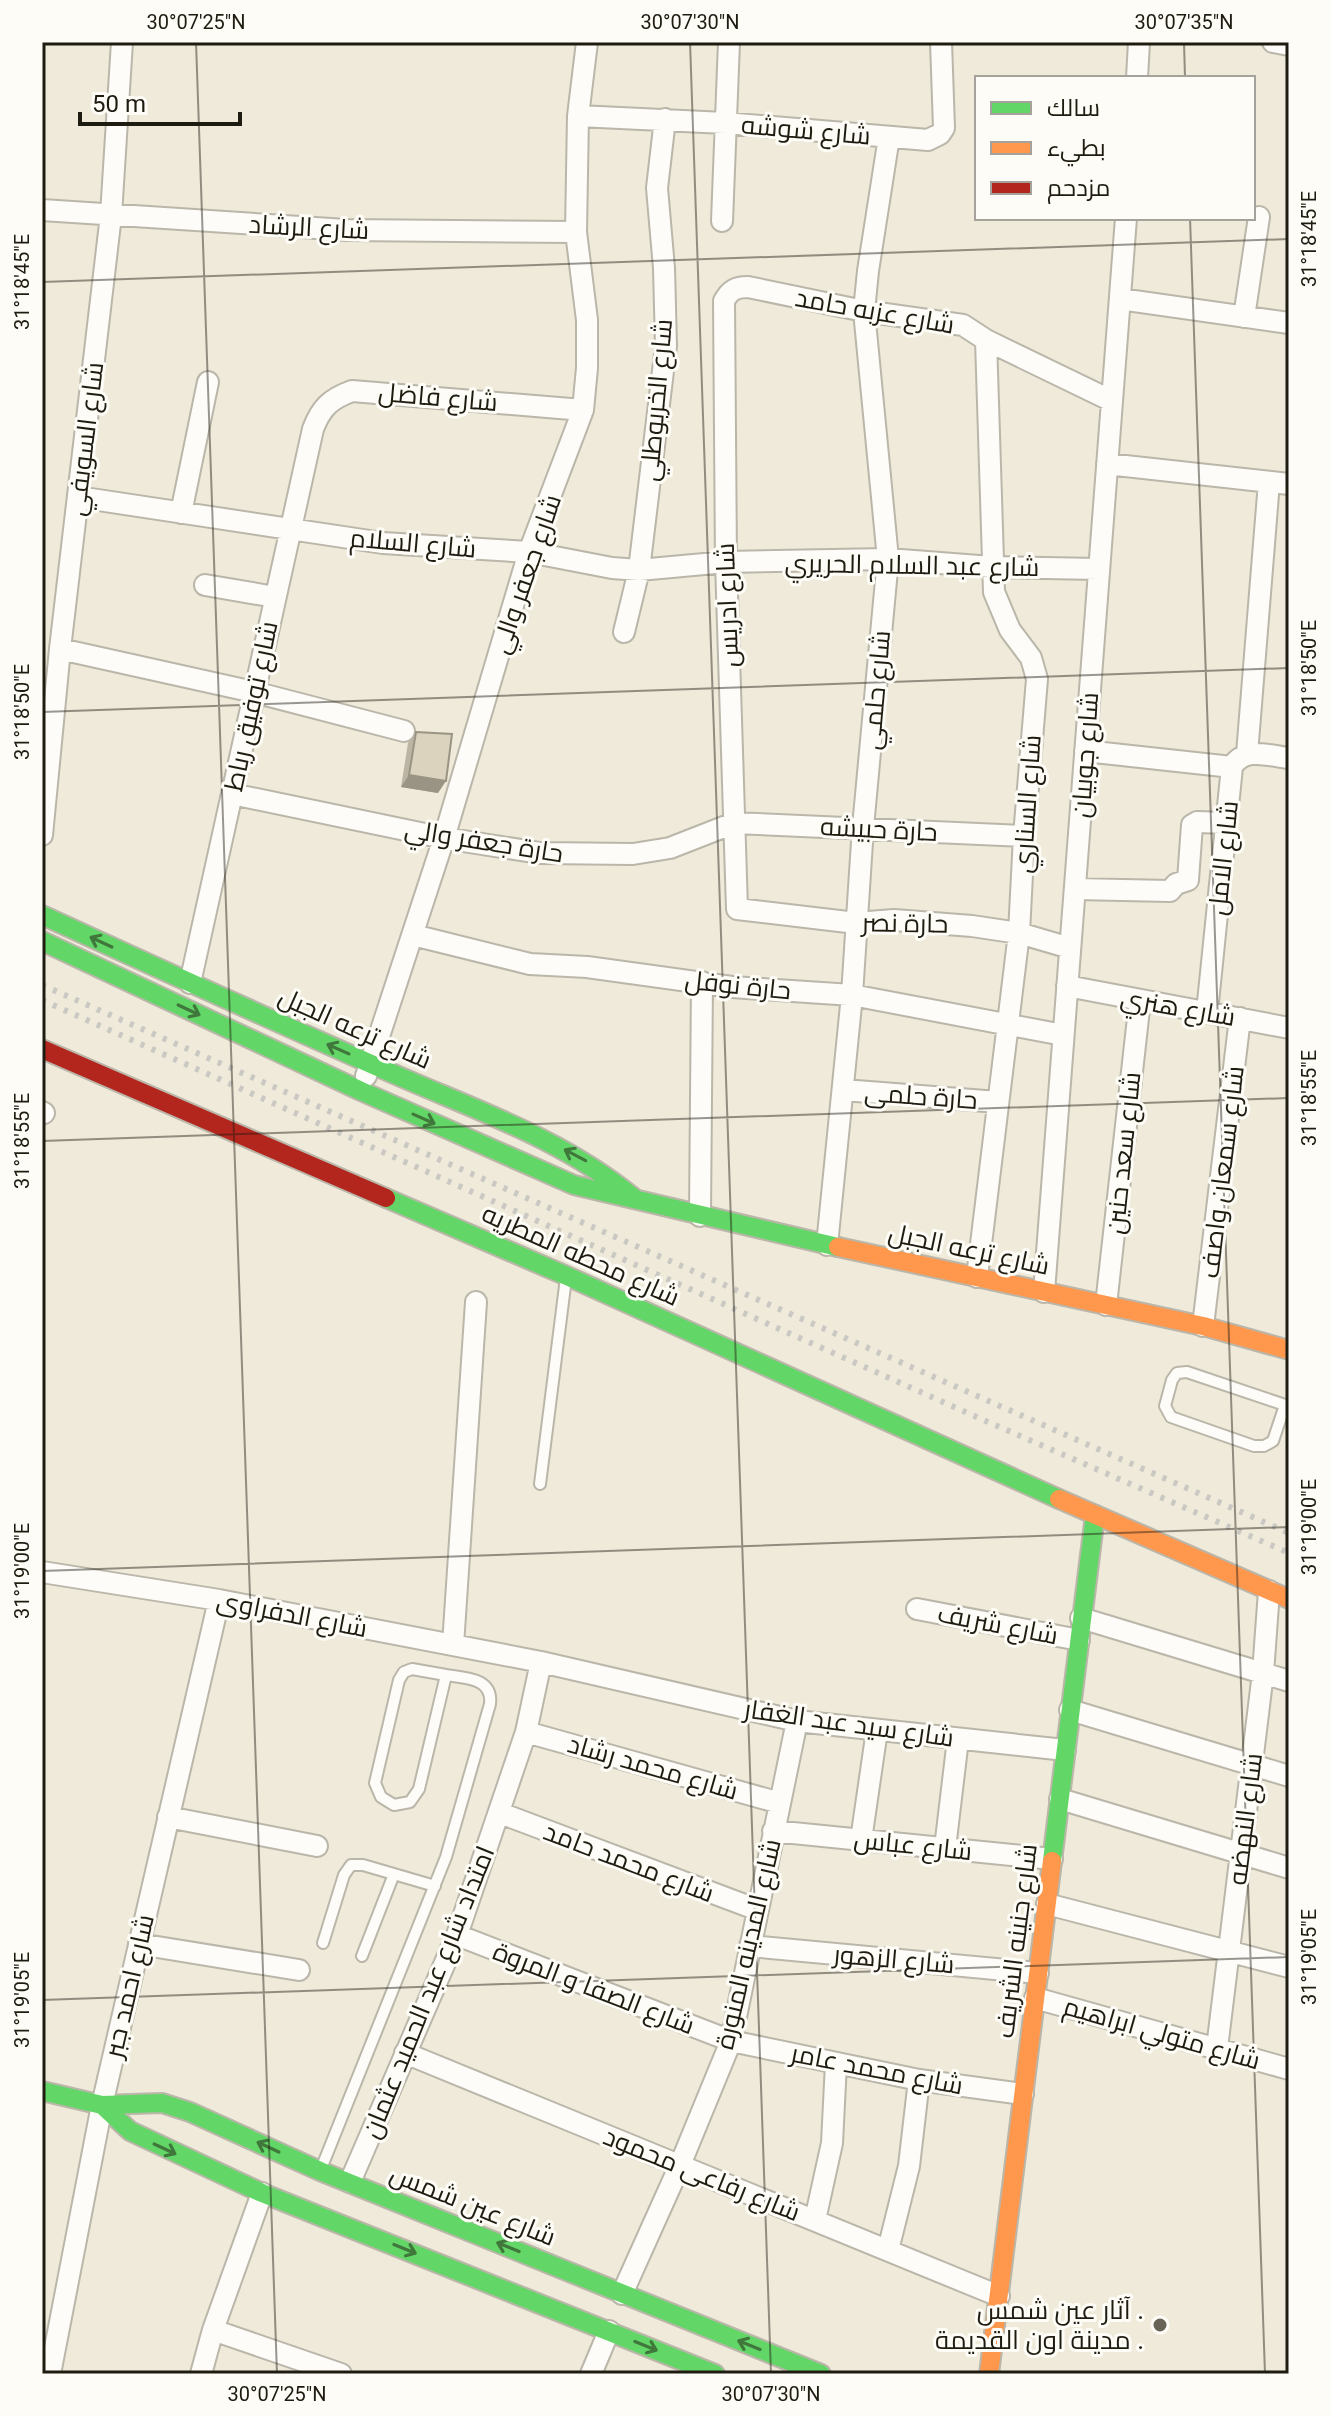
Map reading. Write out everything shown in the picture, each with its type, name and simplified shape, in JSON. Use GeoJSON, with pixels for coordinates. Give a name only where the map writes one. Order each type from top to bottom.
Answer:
{"type":"FeatureCollection","features":[{"type":"Feature","properties":{"kind":"street","name":"شارع السويفي"},"geometry":{"type":"LineString","coordinates":[[42,835],[60,649],[111,215],[122,42]]}},
{"type":"Feature","properties":{"kind":"street","name":"شارع جعفر والي"},"geometry":{"type":"LineString","coordinates":[[361,1091],[444,838],[529,552],[583,410],[587,320],[576,232],[578,116],[587,42]]}},
{"type":"Feature","properties":{"kind":"street"},"geometry":{"type":"LineString","coordinates":[[722,221],[729,42]]}},
{"type":"Feature","properties":{"kind":"street","name":"شارع شوشه"},"geometry":{"type":"LineString","coordinates":[[578,116],[725,123],[928,140],[944,128],[941,42]]}},
{"type":"Feature","properties":{"kind":"street"},"geometry":{"type":"LineString","coordinates":[[1137,76],[1139,42]]}},
{"type":"Feature","properties":{"kind":"street"},"geometry":{"type":"LineString","coordinates":[[1273,42],[1289,45]]}},
{"type":"Feature","properties":{"kind":"street","name":"شارع الخربوطلي"},"geometry":{"type":"LineString","coordinates":[[624,632],[639,570],[666,346],[664,268],[657,188],[665,119]]}},
{"type":"Feature","properties":{"kind":"street","name":"شارع حلمي"},"geometry":{"type":"LineString","coordinates":[[827,1245],[852,995],[863,827],[888,559],[864,311],[889,137]]}},
{"type":"Feature","properties":{"kind":"street","name":"شارع الرشاد"},"geometry":{"type":"LineString","coordinates":[[42,210],[346,230],[576,232]]}},
{"type":"Feature","properties":{"kind":"street"},"geometry":{"type":"LineString","coordinates":[[1244,317],[1259,217]]}},
{"type":"Feature","properties":{"kind":"street","name":"شارع جوبيان"},"geometry":{"type":"LineString","coordinates":[[1044,1292],[1126,220]]}},
{"type":"Feature","properties":{"kind":"street","name":"شارع عزبه حامد"},"geometry":{"type":"LineString","coordinates":[[724,301],[729,292],[738,287],[748,287],[864,311],[963,325],[986,340],[1112,401]]}},
{"type":"Feature","properties":{"kind":"street"},"geometry":{"type":"LineString","coordinates":[[1120,299],[1289,323]]}},
{"type":"Feature","properties":{"kind":"street","name":"شارع ادريس"},"geometry":{"type":"LineString","coordinates":[[724,301],[726,562],[737,909]]}},
{"type":"Feature","properties":{"kind":"street","name":"شارع السناري"},"geometry":{"type":"LineString","coordinates":[[977,1277],[1019,933],[1037,679],[1031,658],[1010,630],[994,592],[986,340]]}},
{"type":"Feature","properties":{"kind":"street"},"geometry":{"type":"LineString","coordinates":[[181,513],[208,382]]}},
{"type":"Feature","properties":{"kind":"street","name":"شارع فاضل"},"geometry":{"type":"LineString","coordinates":[[313,429],[320,411],[327,404],[352,391],[583,410]]}},
{"type":"Feature","properties":{"kind":"street","name":"شارع توفيق رباط"},"geometry":{"type":"LineString","coordinates":[[190,983],[313,429]]}},
{"type":"Feature","properties":{"kind":"street"},"geometry":{"type":"LineString","coordinates":[[1107,464],[1279,483]]}},
{"type":"Feature","properties":{"kind":"street","name":"شارع الامل"},"geometry":{"type":"LineString","coordinates":[[1207,1012],[1226,823],[1240,760],[1279,483]]}},
{"type":"Feature","properties":{"kind":"street","name":"شارع السلام"},"geometry":{"type":"LineString","coordinates":[[78,497],[383,543],[529,552],[612,568],[639,570],[726,562]]}},
{"type":"Feature","properties":{"kind":"street","name":"شارع عبد السلام الحريري"},"geometry":{"type":"LineString","coordinates":[[726,562],[888,559],[992,567],[1099,569]]}},
{"type":"Feature","properties":{"kind":"street"},"geometry":{"type":"LineString","coordinates":[[205,585],[275,597]]}},
{"type":"Feature","properties":{"kind":"street"},"geometry":{"type":"LineString","coordinates":[[60,649],[254,692],[404,731]]}},
{"type":"Feature","properties":{"kind":"street"},"geometry":{"type":"LineString","coordinates":[[1085,751],[1240,760],[1289,758]]}},
{"type":"Feature","properties":{"kind":"street","name":"حارة جعفر والي"},"geometry":{"type":"LineString","coordinates":[[232,794],[444,838],[540,853],[633,854],[670,848],[734,823]]}},
{"type":"Feature","properties":{"kind":"street"},"geometry":{"type":"LineString","coordinates":[[1075,889],[1170,891],[1176,884],[1188,880],[1192,825],[1197,822],[1226,823]]}},
{"type":"Feature","properties":{"kind":"street","name":"حارة حبيشه"},"geometry":{"type":"LineString","coordinates":[[734,823],[1024,836]]}},
{"type":"Feature","properties":{"kind":"street","name":"حارة نصر"},"geometry":{"type":"LineString","coordinates":[[737,909],[856,923],[933,922],[1019,933],[1070,948]]}},
{"type":"Feature","properties":{"kind":"street","name":"شارع ترعه الجبل"},"geometry":{"type":"LineString","coordinates":[[42,915],[576,1155],[610,1176],[638,1202]]}},
{"type":"Feature","properties":{"kind":"street","name":"حارة نوفل"},"geometry":{"type":"LineString","coordinates":[[413,935],[530,964],[587,967],[732,987],[852,995],[1063,1035]]}},
{"type":"Feature","properties":{"kind":"street","name":"شارع ترعه الجبل"},"geometry":{"type":"LineString","coordinates":[[42,941],[361,1091],[574,1185],[827,1245],[1203,1326],[1289,1350]]}},
{"type":"Feature","properties":{"kind":"street"},"geometry":{"type":"LineString","coordinates":[[700,1216],[702,982]]}},
{"type":"Feature","properties":{"kind":"street","name":"شارع هنري"},"geometry":{"type":"LineString","coordinates":[[1067,986],[1289,1028]]}},
{"type":"Feature","properties":{"kind":"street","name":"شارع سعد حنين"},"geometry":{"type":"LineString","coordinates":[[1106,1305],[1140,1000]]}},
{"type":"Feature","properties":{"kind":"street","name":"شارع سمعان واصف"},"geometry":{"type":"LineString","coordinates":[[1203,1326],[1240,1018]]}},
{"type":"Feature","properties":{"kind":"street","name":"شارع محطه المطريه"},"geometry":{"type":"LineString","coordinates":[[42,1049],[567,1276],[1095,1515],[1289,1599]]}},
{"type":"Feature","properties":{"kind":"street","name":"حارة حلمى"},"geometry":{"type":"LineString","coordinates":[[843,1090],[998,1102]]}},
{"type":"Feature","properties":{"kind":"street"},"geometry":{"type":"LineString","coordinates":[[453,1645],[476,1302]]}},
{"type":"Feature","properties":{"kind":"street","name":"شارع جنينه الشريف"},"geometry":{"type":"LineString","coordinates":[[989,2374],[1095,1515]]}},
{"type":"Feature","properties":{"kind":"street","name":"شارع الدفراوى"},"geometry":{"type":"LineString","coordinates":[[42,1572],[219,1600],[541,1662]]}},
{"type":"Feature","properties":{"kind":"street","name":"شارع النهضه"},"geometry":{"type":"LineString","coordinates":[[1217,2048],[1263,1673],[1269,1591]]}},
{"type":"Feature","properties":{"kind":"street","name":"شارع احمد جبر"},"geometry":{"type":"LineString","coordinates":[[50,2374],[102,2105],[219,1600]]}},
{"type":"Feature","properties":{"kind":"street","name":"شارع شريف"},"geometry":{"type":"LineString","coordinates":[[917,1609],[1079,1640]]}},
{"type":"Feature","properties":{"kind":"street"},"geometry":{"type":"LineString","coordinates":[[1081,1618],[1289,1681]]}},
{"type":"Feature","properties":{"kind":"street","name":"شارع سيد عبد الغفار"},"geometry":{"type":"LineString","coordinates":[[541,1662],[797,1721],[1065,1750]]}},
{"type":"Feature","properties":{"kind":"street","name":"امتداد شارع عبد الحميد عثمان"},"geometry":{"type":"LineString","coordinates":[[350,2182],[457,1935],[526,1732],[541,1662]]}},
{"type":"Feature","properties":{"kind":"street"},"geometry":{"type":"LineString","coordinates":[[1070,1710],[1289,1776]]}},
{"type":"Feature","properties":{"kind":"street","name":"شارع المدينه المنورة"},"geometry":{"type":"LineString","coordinates":[[622,2294],[731,2041],[797,1721]]}},
{"type":"Feature","properties":{"kind":"street"},"geometry":{"type":"LineString","coordinates":[[861,1840],[877,1730]]}},
{"type":"Feature","properties":{"kind":"street","name":"شارع محمد رشاد"},"geometry":{"type":"LineString","coordinates":[[526,1732],[780,1803]]}},
{"type":"Feature","properties":{"kind":"street"},"geometry":{"type":"LineString","coordinates":[[945,1848],[958,1739]]}},
{"type":"Feature","properties":{"kind":"street"},"geometry":{"type":"LineString","coordinates":[[1060,1799],[1289,1868]]}},
{"type":"Feature","properties":{"kind":"street","name":"شارع محمد حامد"},"geometry":{"type":"LineString","coordinates":[[500,1813],[758,1910]]}},
{"type":"Feature","properties":{"kind":"street"},"geometry":{"type":"LineString","coordinates":[[168,1817],[317,1846]]}},
{"type":"Feature","properties":{"kind":"street","name":"شارع عباس"},"geometry":{"type":"LineString","coordinates":[[773,1831],[1052,1859]]}},
{"type":"Feature","properties":{"kind":"street"},"geometry":{"type":"LineString","coordinates":[[1047,1904],[1289,1967]]}},
{"type":"Feature","properties":{"kind":"street","name":"شارع الصفا و المروة"},"geometry":{"type":"LineString","coordinates":[[457,1935],[731,2041]]}},
{"type":"Feature","properties":{"kind":"street"},"geometry":{"type":"LineString","coordinates":[[139,1944],[299,1970]]}},
{"type":"Feature","properties":{"kind":"street","name":"شارع الزهور"},"geometry":{"type":"LineString","coordinates":[[750,1946],[1038,1973]]}},
{"type":"Feature","properties":{"kind":"street","name":"شارع متولي ابراهيم"},"geometry":{"type":"LineString","coordinates":[[1035,1998],[1289,2069]]}},
{"type":"Feature","properties":{"kind":"street","name":"شارع محمد عامر"},"geometry":{"type":"LineString","coordinates":[[731,2041],[919,2080],[1023,2094]]}},
{"type":"Feature","properties":{"kind":"street","name":"شارع رفاعى محمود"},"geometry":{"type":"LineString","coordinates":[[405,2053],[999,2296]]}},
{"type":"Feature","properties":{"kind":"street"},"geometry":{"type":"LineString","coordinates":[[815,2220],[832,2143],[836,2063]]}},
{"type":"Feature","properties":{"kind":"street"},"geometry":{"type":"LineString","coordinates":[[888,2250],[909,2166],[919,2080]]}},
{"type":"Feature","properties":{"kind":"street","name":"شارع عين شمس"},"geometry":{"type":"LineString","coordinates":[[42,2091],[102,2105],[162,2103],[190,2112],[320,2171],[821,2374]]}},
{"type":"Feature","properties":{"kind":"street","name":"شارع عين شمس"},"geometry":{"type":"LineString","coordinates":[[102,2105],[130,2131],[262,2193],[715,2374]]}},
{"type":"Feature","properties":{"kind":"street"},"geometry":{"type":"LineString","coordinates":[[201,2374],[213,2330],[262,2193]]}},
{"type":"Feature","properties":{"kind":"street"},"geometry":{"type":"LineString","coordinates":[[213,2330],[341,2374]]}},
{"type":"Feature","properties":{"kind":"street"},"geometry":{"type":"LineString","coordinates":[[591,2374],[609,2331]]}},
{"type":"Feature","properties":{"kind":"lane"},"geometry":{"type":"LineString","coordinates":[[540,1484],[567,1276]]}},
{"type":"Feature","properties":{"kind":"lane"},"geometry":{"type":"LineString","coordinates":[[1285,1405],[1182,1371],[1172,1380],[1165,1401],[1168,1414],[1175,1419],[1259,1447],[1269,1444],[1275,1437],[1285,1405],[1289,1391]]}},
{"type":"Feature","properties":{"kind":"lane"},"geometry":{"type":"LineString","coordinates":[[320,2171],[446,1857],[491,1698],[483,1683],[446,1675],[412,1669],[401,1675],[375,1783],[376,1790],[387,1802],[394,1805],[410,1802],[419,1789],[446,1675]]}},
{"type":"Feature","properties":{"kind":"lane"},"geometry":{"type":"LineString","coordinates":[[323,1943],[347,1870],[357,1864],[435,1886]]}},
{"type":"Feature","properties":{"kind":"lane"},"geometry":{"type":"LineString","coordinates":[[362,1956],[394,1874]]}},
{"type":"Feature","properties":{"kind":"building"},"geometry":{"type":"Polygon","coordinates":[[[416,732],[452,734],[446,781],[409,775],[416,732]]]}},
{"type":"Feature","properties":{"kind":"railway"},"geometry":{"type":"LineString","coordinates":[[42,985],[1289,1533]]}},
{"type":"Feature","properties":{"kind":"railway"},"geometry":{"type":"LineString","coordinates":[[42,1000],[1289,1553]]}},
{"type":"Feature","properties":{"kind":"traffic: fast"},"geometry":{"type":"LineString","coordinates":[[42,915],[523,1130],[580,1160],[634,1198]]}},
{"type":"Feature","properties":{"kind":"traffic: fast"},"geometry":{"type":"LineString","coordinates":[[42,941],[361,1091],[574,1185],[838,1247]]}},
{"type":"Feature","properties":{"kind":"traffic: fast"},"geometry":{"type":"LineString","coordinates":[[386,1198],[567,1276],[1059,1499]]}},
{"type":"Feature","properties":{"kind":"traffic: fast"},"geometry":{"type":"LineString","coordinates":[[1052,1861],[1095,1515]]}},
{"type":"Feature","properties":{"kind":"traffic: fast"},"geometry":{"type":"LineString","coordinates":[[42,2091],[102,2105],[162,2103],[190,2112],[320,2171],[821,2374]]}},
{"type":"Feature","properties":{"kind":"traffic: fast"},"geometry":{"type":"LineString","coordinates":[[102,2105],[130,2131],[262,2193],[715,2374]]}},
{"type":"Feature","properties":{"kind":"traffic: slow"},"geometry":{"type":"LineString","coordinates":[[838,1247],[1203,1326],[1289,1350]]}},
{"type":"Feature","properties":{"kind":"traffic: slow"},"geometry":{"type":"LineString","coordinates":[[1059,1499],[1289,1599]]}},
{"type":"Feature","properties":{"kind":"traffic: slow"},"geometry":{"type":"LineString","coordinates":[[989,2374],[1052,1861]]}},
{"type":"Feature","properties":{"kind":"traffic: jam"},"geometry":{"type":"LineString","coordinates":[[42,1049],[386,1198]]}},
{"type":"Feature","properties":{"kind":"place","name":"آثار عين شمس . مدينة اون القديمة ."},"geometry":{"type":"Point","coordinates":[1160,2325]}}]}
